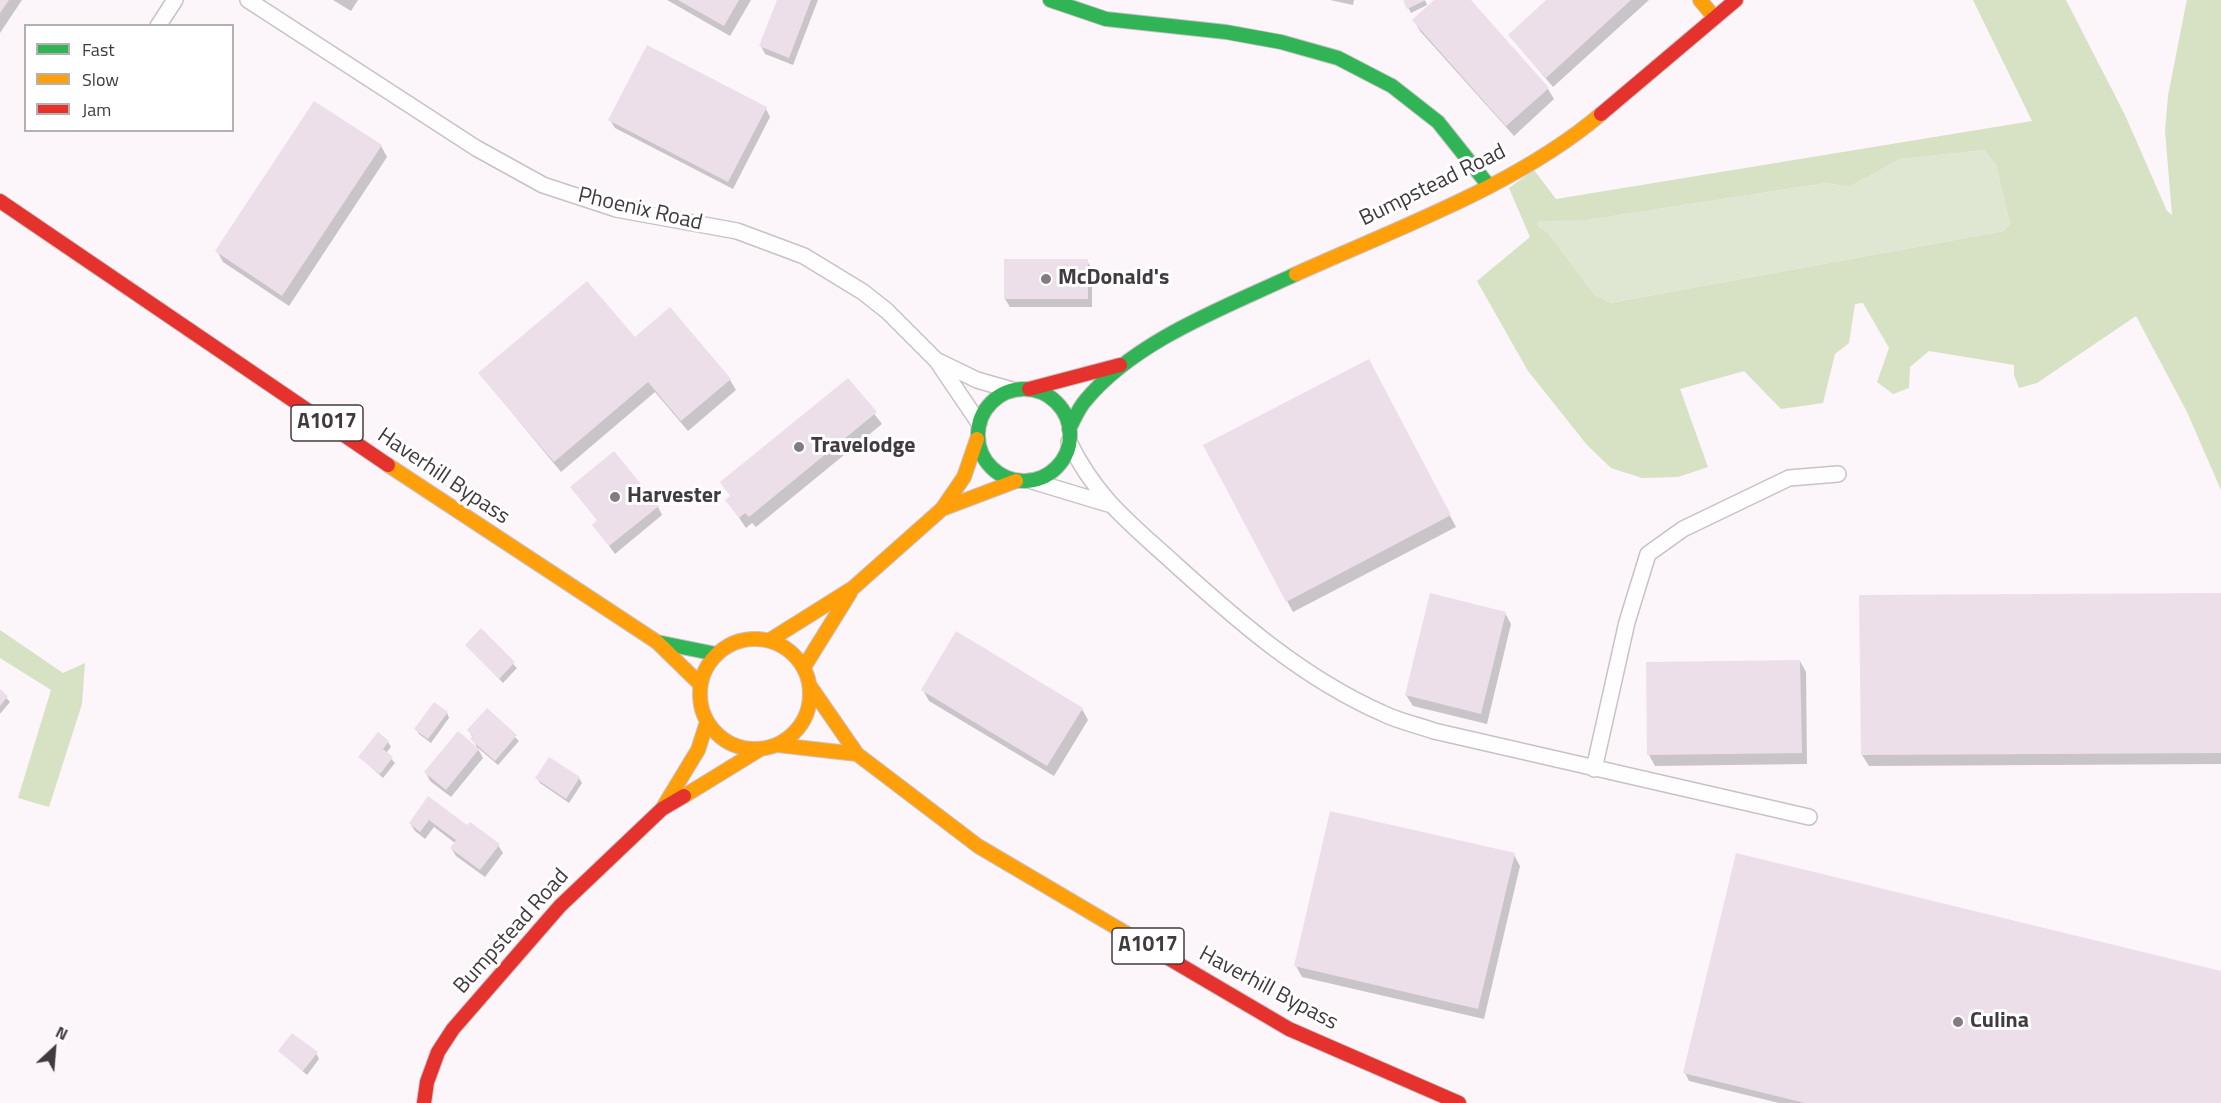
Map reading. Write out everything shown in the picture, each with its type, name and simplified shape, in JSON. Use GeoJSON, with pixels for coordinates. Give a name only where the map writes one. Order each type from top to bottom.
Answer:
{"type":"FeatureCollection","features":[{"type":"Feature","properties":{"kind":"main road"},"geometry":{"type":"LineString","coordinates":[[1050,0],[1106,19],[1270,40],[1338,58],[1392,86],[1438,122],[1489,186]]}},
{"type":"Feature","properties":{"kind":"main road"},"geometry":{"type":"LineString","coordinates":[[1700,0],[1714,17]]}},
{"type":"Feature","properties":{"kind":"main road","name":"Bumpstead Road"},"geometry":{"type":"LineString","coordinates":[[1069,436],[1084,402],[1121,365],[1199,319],[1489,186],[1580,132],[1736,0]]}},
{"type":"Feature","properties":{"kind":"main road","name":"Haverhill Bypass"},"geometry":{"type":"LineString","coordinates":[[0,201],[494,537],[657,642],[700,684]]}},
{"type":"Feature","properties":{"kind":"main road","name":"Bumpstead Road"},"geometry":{"type":"LineString","coordinates":[[1029,389],[1121,365]]}},
{"type":"Feature","properties":{"kind":"main road"},"geometry":{"type":"LineString","coordinates":[[770,640],[853,588],[942,509],[964,477],[977,439],[979,423],[986,408],[998,397],[1012,390],[1029,389],[1044,394],[1058,404],[1065,415],[1069,436],[1057,467],[1045,476],[942,509]]}},
{"type":"Feature","properties":{"kind":"main road"},"geometry":{"type":"LineString","coordinates":[[977,439],[981,454],[990,467],[1002,476],[1024,481]]}},
{"type":"Feature","properties":{"kind":"main road"},"geometry":{"type":"LineString","coordinates":[[804,668],[853,588]]}},
{"type":"Feature","properties":{"kind":"main road"},"geometry":{"type":"LineString","coordinates":[[751,639],[770,640],[792,652],[804,668],[810,686],[809,705],[805,718],[794,734],[778,745],[759,750],[736,746],[719,737],[707,722],[700,704],[700,684],[705,670],[716,654],[732,644],[751,639]]}},
{"type":"Feature","properties":{"kind":"main road","name":"Haverhill Bypass"},"geometry":{"type":"LineString","coordinates":[[657,642],[716,654]]}},
{"type":"Feature","properties":{"kind":"main road","name":"Haverhill Bypass"},"geometry":{"type":"LineString","coordinates":[[810,686],[857,754],[978,846],[1289,1029],[1459,1103]]}},
{"type":"Feature","properties":{"kind":"main road","name":"Bumpstead Road"},"geometry":{"type":"LineString","coordinates":[[662,809],[698,750],[707,722]]}},
{"type":"Feature","properties":{"kind":"main road"},"geometry":{"type":"LineString","coordinates":[[778,745],[857,754]]}},
{"type":"Feature","properties":{"kind":"main road","name":"Bumpstead Road"},"geometry":{"type":"LineString","coordinates":[[424,1103],[427,1082],[438,1052],[453,1029],[560,906],[662,809],[759,750]]}},
{"type":"Feature","properties":{"kind":"street"},"geometry":{"type":"LineString","coordinates":[[159,24],[175,0]]}},
{"type":"Feature","properties":{"kind":"street","name":"Phoenix Road"},"geometry":{"type":"LineString","coordinates":[[248,0],[476,148],[543,185],[615,209],[737,231],[804,256],[871,299],[937,361],[979,423]]}},
{"type":"Feature","properties":{"kind":"street","name":"Phoenix Road"},"geometry":{"type":"LineString","coordinates":[[937,361],[977,380],[1012,390]]}},
{"type":"Feature","properties":{"kind":"street"},"geometry":{"type":"LineString","coordinates":[[1069,436],[1081,467],[1108,504],[1241,623],[1280,655],[1382,714],[1434,731],[1809,817]]}},
{"type":"Feature","properties":{"kind":"street"},"geometry":{"type":"LineString","coordinates":[[1594,769],[1627,622],[1648,554],[1683,529],[1789,478],[1838,474]]}},
{"type":"Feature","properties":{"kind":"street"},"geometry":{"type":"LineString","coordinates":[[1024,481],[1108,504]]}},
{"type":"Feature","properties":{"kind":"green space"},"geometry":{"type":"Polygon","coordinates":[[[1973,0],[2066,0],[2125,115],[2167,211],[2172,215],[2165,131],[2168,96],[2186,4],[2187,0],[2221,0],[2221,490],[2187,412],[2136,316],[2037,383],[2019,388],[2014,375],[2014,365],[1929,351],[1910,367],[1909,388],[1893,394],[1877,382],[1889,348],[1863,303],[1855,304],[1849,343],[1835,354],[1823,403],[1781,409],[1744,371],[1680,389],[1708,467],[1678,477],[1642,478],[1611,468],[1587,445],[1528,371],[1477,281],[1530,237],[1509,188],[1534,170],[1556,199],[2032,121],[1973,0]],[[1984,150],[1900,159],[1849,187],[1826,183],[1587,220],[1539,221],[1538,226],[1548,233],[1594,294],[1610,303],[2004,231],[2010,224],[1996,165],[1984,150]]]}},
{"type":"Feature","properties":{"kind":"green space"},"geometry":{"type":"Polygon","coordinates":[[[1984,150],[1996,165],[2010,224],[2004,231],[1610,303],[1594,294],[1548,233],[1538,226],[1539,220],[1587,220],[1826,183],[1849,187],[1900,159],[1984,150]]]}},
{"type":"Feature","properties":{"kind":"green space"},"geometry":{"type":"Polygon","coordinates":[[[0,630],[63,673],[85,663],[82,704],[49,807],[18,798],[51,690],[0,658],[0,630]]]}},
{"type":"Feature","properties":{"kind":"building"},"geometry":{"type":"Polygon","coordinates":[[[0,0],[9,0],[0,13],[0,0]]]}},
{"type":"Feature","properties":{"kind":"building"},"geometry":{"type":"Polygon","coordinates":[[[678,0],[739,0],[724,26],[678,0]]]}},
{"type":"Feature","properties":{"kind":"building"},"geometry":{"type":"Polygon","coordinates":[[[777,0],[811,0],[789,58],[759,46],[777,0]]]}},
{"type":"Feature","properties":{"kind":"building"},"geometry":{"type":"Polygon","coordinates":[[[1403,0],[1426,0],[1407,9],[1403,0]]]}},
{"type":"Feature","properties":{"kind":"building"},"geometry":{"type":"Polygon","coordinates":[[[1434,0],[1471,0],[1549,88],[1506,126],[1412,20],[1434,0]]]}},
{"type":"Feature","properties":{"kind":"building"},"geometry":{"type":"Polygon","coordinates":[[[1546,0],[1631,0],[1546,78],[1508,35],[1546,0]]]}},
{"type":"Feature","properties":{"kind":"building"},"geometry":{"type":"Polygon","coordinates":[[[647,45],[767,107],[728,182],[608,120],[647,45]]]}},
{"type":"Feature","properties":{"kind":"building"},"geometry":{"type":"Polygon","coordinates":[[[314,101],[382,145],[282,296],[215,251],[314,101]]]}},
{"type":"Feature","properties":{"kind":"building","name":"McDonald's"},"geometry":{"type":"Polygon","coordinates":[[[1004,259],[1088,259],[1088,299],[1004,299],[1004,259]]]}},
{"type":"Feature","properties":{"kind":"building"},"geometry":{"type":"Polygon","coordinates":[[[587,281],[635,337],[670,307],[731,379],[681,421],[648,382],[554,462],[478,373],[587,281]]]}},
{"type":"Feature","properties":{"kind":"building"},"geometry":{"type":"Polygon","coordinates":[[[1369,359],[1451,515],[1286,602],[1203,445],[1369,359]]]}},
{"type":"Feature","properties":{"kind":"building","name":"Travelodge"},"geometry":{"type":"Polygon","coordinates":[[[848,378],[877,412],[749,517],[745,513],[739,518],[725,500],[730,496],[720,482],[848,378]]]}},
{"type":"Feature","properties":{"kind":"building","name":"Harvester"},"geometry":{"type":"Polygon","coordinates":[[[614,451],[659,506],[609,546],[592,525],[597,520],[570,487],[614,451]]]}},
{"type":"Feature","properties":{"kind":"building"},"geometry":{"type":"Polygon","coordinates":[[[1430,593],[1506,612],[1481,714],[1405,695],[1430,593]]]}},
{"type":"Feature","properties":{"kind":"building"},"geometry":{"type":"Polygon","coordinates":[[[2221,593],[2221,753],[1861,755],[1859,595],[2221,593]]]}},
{"type":"Feature","properties":{"kind":"building"},"geometry":{"type":"Polygon","coordinates":[[[481,628],[515,662],[499,679],[465,645],[481,628]]]}},
{"type":"Feature","properties":{"kind":"building"},"geometry":{"type":"Polygon","coordinates":[[[956,631],[1083,708],[1047,766],[921,690],[956,631]]]}},
{"type":"Feature","properties":{"kind":"building"},"geometry":{"type":"Polygon","coordinates":[[[1800,660],[1802,753],[1647,755],[1646,662],[1800,660]]]}},
{"type":"Feature","properties":{"kind":"building"},"geometry":{"type":"Polygon","coordinates":[[[0,689],[8,696],[0,706],[0,689]]]}},
{"type":"Feature","properties":{"kind":"building"},"geometry":{"type":"Polygon","coordinates":[[[434,702],[448,712],[428,739],[414,729],[434,702]]]}},
{"type":"Feature","properties":{"kind":"building"},"geometry":{"type":"Polygon","coordinates":[[[487,708],[517,735],[495,761],[470,739],[473,736],[467,730],[487,708]]]}},
{"type":"Feature","properties":{"kind":"building"},"geometry":{"type":"Polygon","coordinates":[[[458,731],[479,749],[446,790],[424,772],[458,731]]]}},
{"type":"Feature","properties":{"kind":"building"},"geometry":{"type":"Polygon","coordinates":[[[378,732],[389,741],[383,749],[393,757],[380,774],[358,757],[378,732]]]}},
{"type":"Feature","properties":{"kind":"building"},"geometry":{"type":"Polygon","coordinates":[[[549,757],[580,777],[566,799],[535,778],[549,757]]]}},
{"type":"Feature","properties":{"kind":"building"},"geometry":{"type":"Polygon","coordinates":[[[428,796],[467,825],[470,822],[500,844],[480,870],[450,848],[456,840],[429,820],[420,832],[409,823],[428,796]]]}},
{"type":"Feature","properties":{"kind":"building"},"geometry":{"type":"Polygon","coordinates":[[[1330,811],[1515,853],[1478,1009],[1294,966],[1330,811]]]}},
{"type":"Feature","properties":{"kind":"building","name":"Culina"},"geometry":{"type":"Polygon","coordinates":[[[1736,853],[2221,971],[2221,1103],[1805,1103],[1683,1073],[1736,853]]]}},
{"type":"Feature","properties":{"kind":"building"},"geometry":{"type":"Polygon","coordinates":[[[292,1033],[318,1052],[303,1071],[278,1051],[292,1033]]]}},
{"type":"Feature","properties":{"kind":"traffic: fast"},"geometry":{"type":"LineString","coordinates":[[1050,0],[1106,19],[1226,32],[1281,42],[1338,58],[1392,86],[1438,122],[1489,186]]}},
{"type":"Feature","properties":{"kind":"traffic: fast"},"geometry":{"type":"LineString","coordinates":[[1069,429],[1085,401],[1129,360],[1183,327],[1296,274]]}},
{"type":"Feature","properties":{"kind":"traffic: fast"},"geometry":{"type":"LineString","coordinates":[[1024,389],[1042,393],[1056,403],[1066,417],[1070,435],[1066,453],[1056,467],[1042,477],[1024,481],[1006,477],[992,467],[982,453],[978,435],[982,417],[992,403],[1006,393],[1024,389]]}},
{"type":"Feature","properties":{"kind":"traffic: fast"},"geometry":{"type":"LineString","coordinates":[[657,642],[716,654]]}},
{"type":"Feature","properties":{"kind":"traffic: slow"},"geometry":{"type":"LineString","coordinates":[[1700,0],[1714,17]]}},
{"type":"Feature","properties":{"kind":"traffic: slow"},"geometry":{"type":"LineString","coordinates":[[1296,274],[1494,184],[1532,163],[1601,114]]}},
{"type":"Feature","properties":{"kind":"traffic: slow"},"geometry":{"type":"LineString","coordinates":[[942,509],[964,477],[977,439]]}},
{"type":"Feature","properties":{"kind":"traffic: slow"},"geometry":{"type":"LineString","coordinates":[[388,465],[657,642],[700,684]]}},
{"type":"Feature","properties":{"kind":"traffic: slow"},"geometry":{"type":"LineString","coordinates":[[770,640],[853,588],[942,509],[1016,481]]}},
{"type":"Feature","properties":{"kind":"traffic: slow"},"geometry":{"type":"LineString","coordinates":[[804,667],[850,593]]}},
{"type":"Feature","properties":{"kind":"traffic: slow"},"geometry":{"type":"LineString","coordinates":[[755,639],[776,643],[794,655],[806,673],[810,694],[806,715],[794,733],[776,745],[755,749],[734,745],[716,733],[704,715],[700,694],[704,673],[716,655],[734,643],[755,639]]}},
{"type":"Feature","properties":{"kind":"traffic: slow"},"geometry":{"type":"LineString","coordinates":[[810,686],[857,754],[978,846],[1146,945]]}},
{"type":"Feature","properties":{"kind":"traffic: slow"},"geometry":{"type":"LineString","coordinates":[[664,806],[698,750],[707,722]]}},
{"type":"Feature","properties":{"kind":"traffic: slow"},"geometry":{"type":"LineString","coordinates":[[778,745],[857,754]]}},
{"type":"Feature","properties":{"kind":"traffic: slow"},"geometry":{"type":"LineString","coordinates":[[684,796],[759,750]]}},
{"type":"Feature","properties":{"kind":"traffic: jam"},"geometry":{"type":"LineString","coordinates":[[1601,114],[1736,0]]}},
{"type":"Feature","properties":{"kind":"traffic: jam"},"geometry":{"type":"LineString","coordinates":[[0,201],[388,465]]}},
{"type":"Feature","properties":{"kind":"traffic: jam"},"geometry":{"type":"LineString","coordinates":[[1029,389],[1120,365]]}},
{"type":"Feature","properties":{"kind":"traffic: jam"},"geometry":{"type":"LineString","coordinates":[[424,1103],[427,1082],[438,1052],[453,1029],[560,906],[662,809],[684,796]]}},
{"type":"Feature","properties":{"kind":"traffic: jam"},"geometry":{"type":"LineString","coordinates":[[1146,945],[1289,1029],[1459,1103]]}},
{"type":"Feature","properties":{"kind":"place","name":"McDonald's"},"geometry":{"type":"Point","coordinates":[1046,279]}},
{"type":"Feature","properties":{"kind":"place","name":"Travelodge"},"geometry":{"type":"Point","coordinates":[799,447]}},
{"type":"Feature","properties":{"kind":"place","name":"Harvester"},"geometry":{"type":"Point","coordinates":[615,497]}},
{"type":"Feature","properties":{"kind":"place","name":"Culina"},"geometry":{"type":"Point","coordinates":[1958,1022]}}]}
